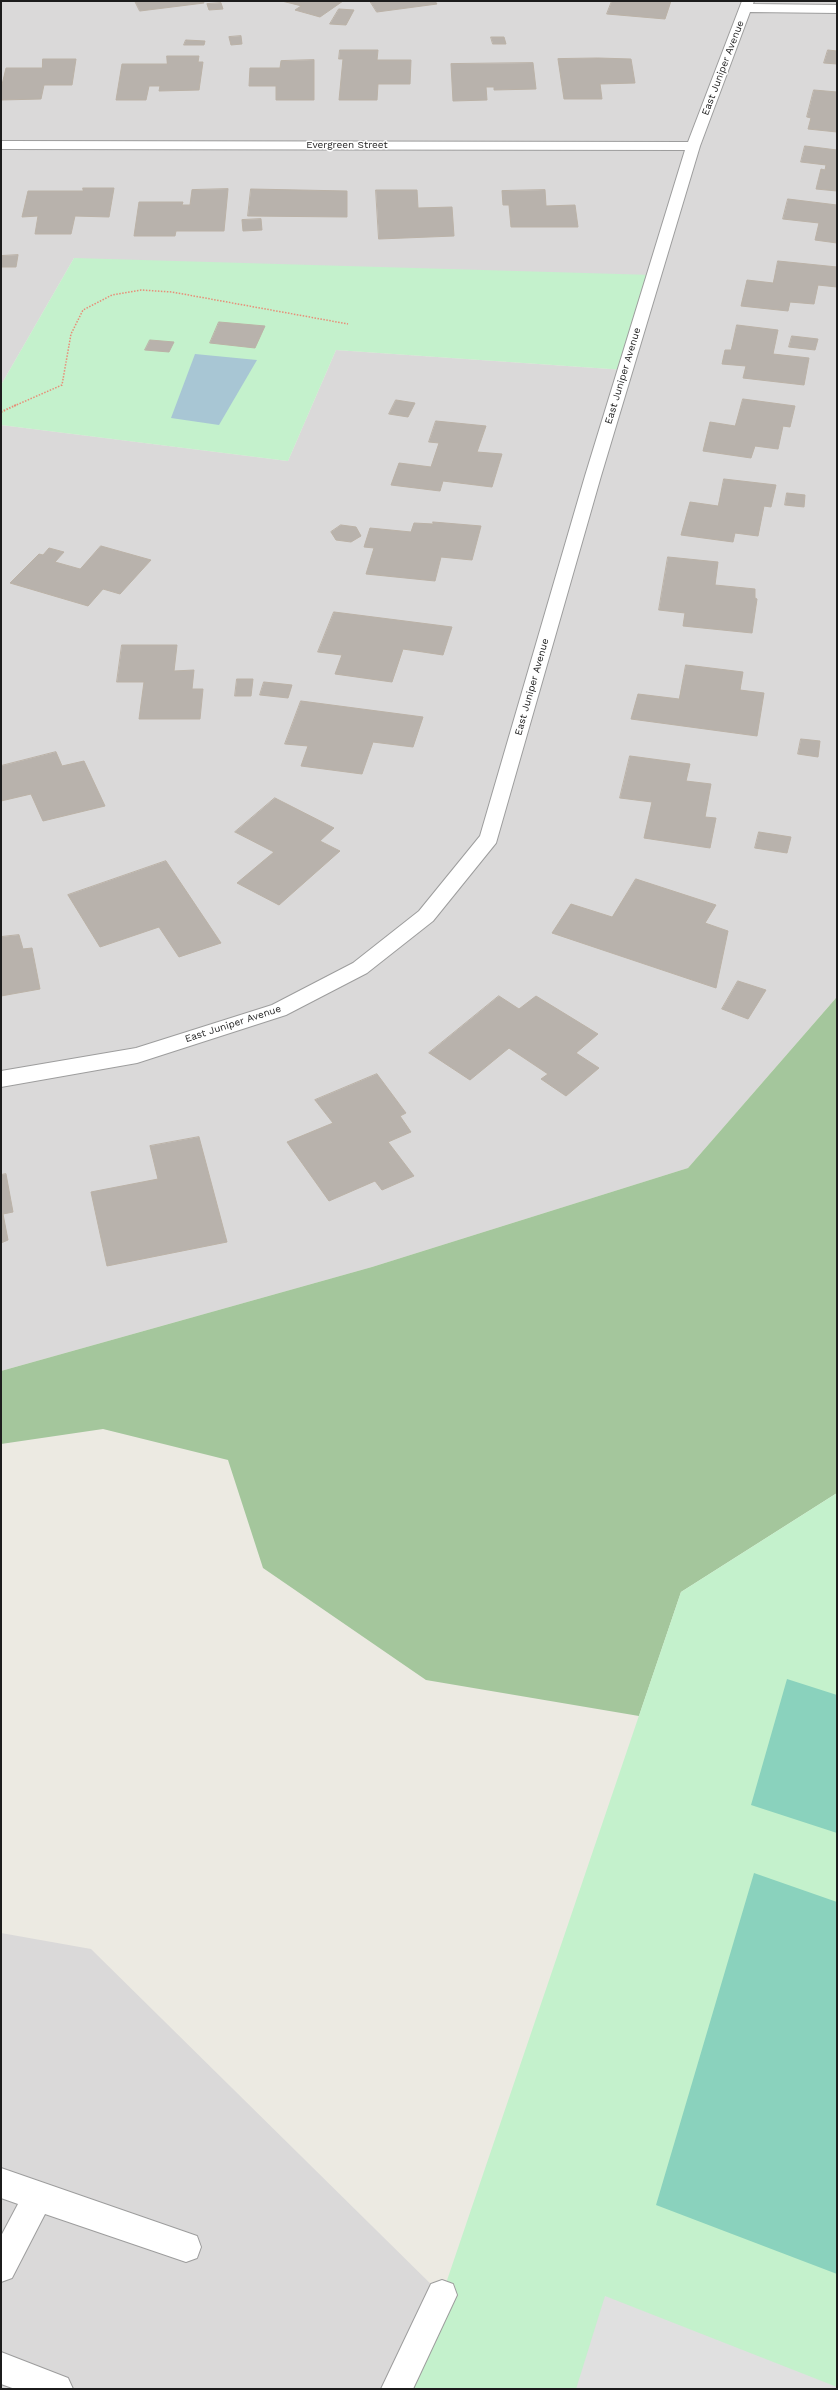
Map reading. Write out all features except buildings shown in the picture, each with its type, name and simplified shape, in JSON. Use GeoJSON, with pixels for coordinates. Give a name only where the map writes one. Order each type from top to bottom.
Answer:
{"type":"FeatureCollection","features":[{"type":"Feature","properties":{"kind":"street"},"geometry":{"type":"LineString","coordinates":[[747,4],[837,9]]}},
{"type":"Feature","properties":{"kind":"street","name":"East Juniper Avenue"},"geometry":{"type":"LineString","coordinates":[[1,1079],[137,1055],[279,1010],[360,968],[426,916],[489,838],[593,476],[693,146],[747,4]]}},
{"type":"Feature","properties":{"kind":"street","name":"Evergreen Street"},"geometry":{"type":"LineString","coordinates":[[1,145],[693,146]]}},
{"type":"Feature","properties":{"kind":"street"},"geometry":{"type":"LineString","coordinates":[[1,2183],[186,2247]]}},
{"type":"Feature","properties":{"kind":"street"},"geometry":{"type":"LineString","coordinates":[[1,2267],[38,2197]]}},
{"type":"Feature","properties":{"kind":"street"},"geometry":{"type":"LineString","coordinates":[[397,2389],[442,2295]]}},
{"type":"Feature","properties":{"kind":"street"},"geometry":{"type":"LineString","coordinates":[[1,2368],[56,2389]]}},
{"type":"Feature","properties":{"kind":"path"},"geometry":{"type":"LineString","coordinates":[[1,412],[62,385],[70,334],[83,310],[112,295],[141,290],[172,292],[348,324]]}},
{"type":"Feature","properties":{"kind":"shaded area"},"geometry":{"type":"Polygon","coordinates":[[[1,1],[837,1],[837,1000],[835,999],[688,1168],[372,1267],[1,1371],[1,425],[288,461],[336,350],[625,370],[74,258],[1,385],[1,1]]]}},
{"type":"Feature","properties":{"kind":"shaded area"},"geometry":{"type":"Polygon","coordinates":[[[1,1933],[91,1949],[442,2295],[397,2389],[1,2389],[1,1933]]]}},
{"type":"Feature","properties":{"kind":"shaded area"},"geometry":{"type":"Polygon","coordinates":[[[605,2296],[837,2387],[837,2389],[576,2389],[605,2296]]]}},
{"type":"Feature","properties":{"kind":"green space"},"geometry":{"type":"Polygon","coordinates":[[[74,258],[653,275],[625,370],[336,350],[288,461],[1,425],[1,385],[74,258]]]}},
{"type":"Feature","properties":{"kind":"green space"},"geometry":{"type":"Polygon","coordinates":[[[836,998],[837,1493],[681,1592],[639,1716],[426,1680],[263,1568],[228,1460],[103,1429],[1,1444],[1,1371],[372,1267],[688,1168],[836,998]]]}},
{"type":"Feature","properties":{"kind":"green space"},"geometry":{"type":"Polygon","coordinates":[[[837,1493],[837,2389],[397,2389],[442,2295],[681,1592],[837,1493]]]}},
{"type":"Feature","properties":{"kind":"green space"},"geometry":{"type":"Polygon","coordinates":[[[787,1679],[837,1695],[837,1833],[751,1805],[787,1679]]]}},
{"type":"Feature","properties":{"kind":"green space"},"geometry":{"type":"Polygon","coordinates":[[[754,1873],[837,1902],[837,2274],[656,2205],[754,1873]]]}},
{"type":"Feature","properties":{"kind":"water"},"geometry":{"type":"Polygon","coordinates":[[[195,354],[257,360],[219,425],[171,418],[195,354]]]}}]}
